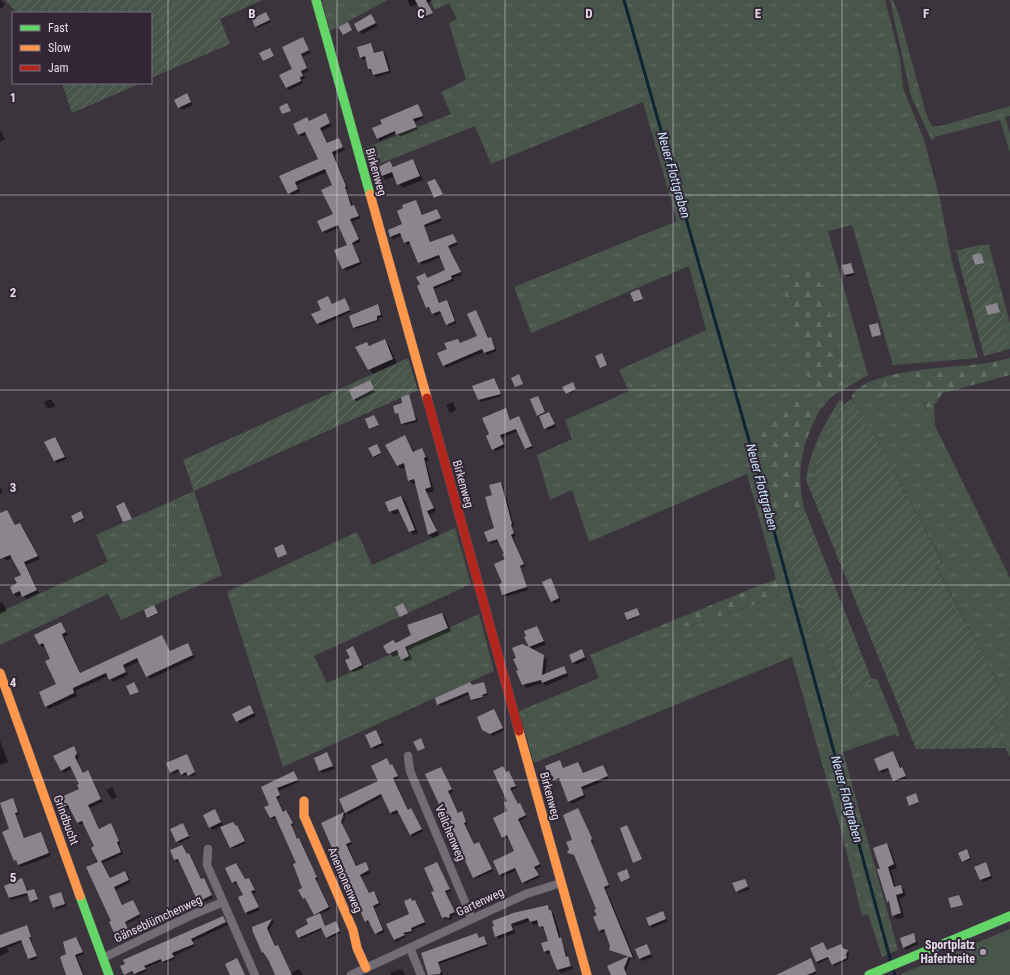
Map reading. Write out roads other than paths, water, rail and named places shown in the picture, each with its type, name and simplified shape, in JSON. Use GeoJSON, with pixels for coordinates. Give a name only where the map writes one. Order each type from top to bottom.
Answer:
{"type":"FeatureCollection","features":[{"type":"Feature","properties":{"kind":"street","name":"Birkenweg"},"geometry":{"type":"LineString","coordinates":[[316,0],[587,975]]}},
{"type":"Feature","properties":{"kind":"street","name":"Grindbucht"},"geometry":{"type":"LineString","coordinates":[[0,673],[109,975]]}},
{"type":"Feature","properties":{"kind":"street","name":"Veilchenweg"},"geometry":{"type":"LineString","coordinates":[[408,756],[410,771],[472,919]]}},
{"type":"Feature","properties":{"kind":"street","name":"Anemonenweg"},"geometry":{"type":"LineString","coordinates":[[304,801],[304,816],[353,930],[357,948],[366,968]]}},
{"type":"Feature","properties":{"kind":"street"},"geometry":{"type":"LineString","coordinates":[[208,849],[207,865],[255,975]]}},
{"type":"Feature","properties":{"kind":"street","name":"Gartenweg"},"geometry":{"type":"LineString","coordinates":[[351,975],[526,894],[561,884]]}},
{"type":"Feature","properties":{"kind":"street","name":"Gänseblümchenweg"},"geometry":{"type":"LineString","coordinates":[[103,958],[118,952],[133,942],[223,902]]}},
{"type":"Feature","properties":{"kind":"street"},"geometry":{"type":"LineString","coordinates":[[869,975],[1010,916]]}},
{"type":"Feature","properties":{"kind":"street"},"geometry":{"type":"LineString","coordinates":[[410,948],[421,975]]}},
{"type":"Feature","properties":{"kind":"waterway","name":"Neuer Flottgraben"},"geometry":{"type":"LineString","coordinates":[[624,0],[758,472],[891,962]]}},
{"type":"Feature","properties":{"kind":"waterway","name":"Neuer Flottgraben"},"geometry":{"type":"LineString","coordinates":[[893,967],[895,975]]}},
{"type":"Feature","properties":{"kind":"place","name":"Sportplatz Haferbreite"},"geometry":{"type":"Point","coordinates":[983,952]}}]}
